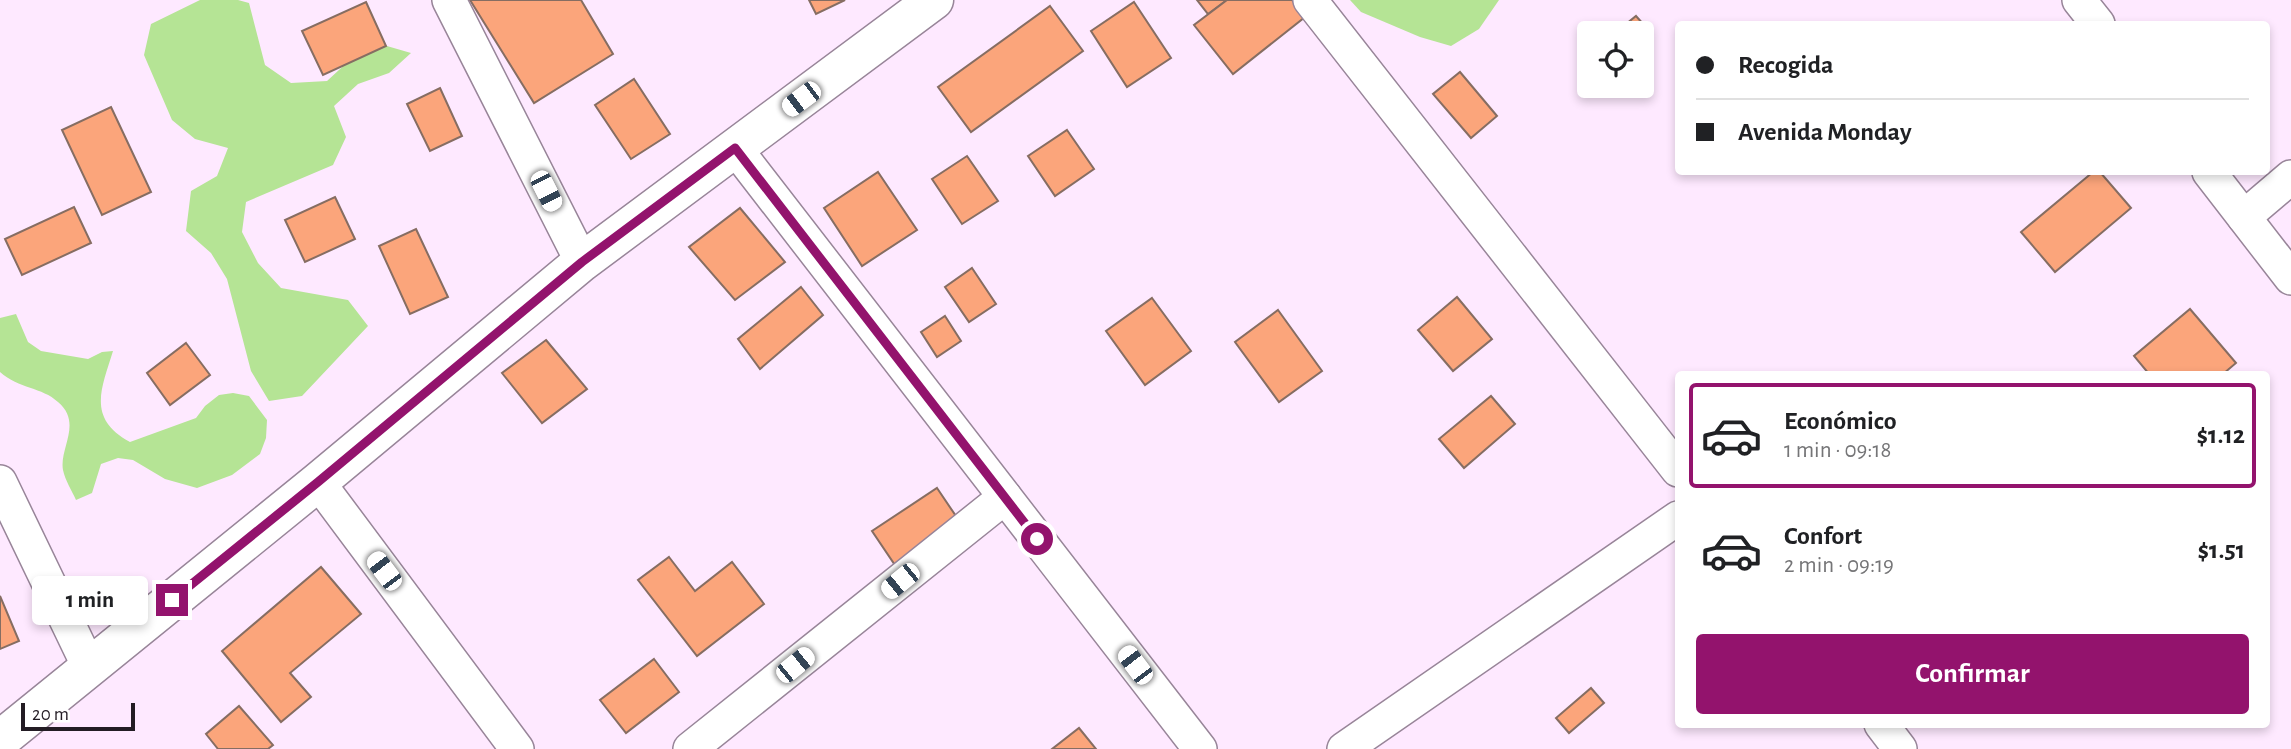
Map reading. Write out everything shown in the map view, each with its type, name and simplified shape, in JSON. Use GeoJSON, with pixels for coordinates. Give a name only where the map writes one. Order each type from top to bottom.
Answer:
{"type":"FeatureCollection","features":[{"type":"Feature","properties":{"kind":"highway"},"geometry":{"type":"LineString","coordinates":[[0,740],[318,482],[582,262],[934,0]]}},
{"type":"Feature","properties":{"kind":"street"},"geometry":{"type":"LineString","coordinates":[[449,0],[582,262]]}},
{"type":"Feature","properties":{"kind":"street"},"geometry":{"type":"LineString","coordinates":[[1310,0],[1675,466]]}},
{"type":"Feature","properties":{"kind":"street"},"geometry":{"type":"LineString","coordinates":[[2079,0],[2096,21]]}},
{"type":"Feature","properties":{"kind":"street"},"geometry":{"type":"LineString","coordinates":[[735,148],[1200,749]]}},
{"type":"Feature","properties":{"kind":"street"},"geometry":{"type":"LineString","coordinates":[[2211,175],[2291,278]]}},
{"type":"Feature","properties":{"kind":"street"},"geometry":{"type":"LineString","coordinates":[[2244,217],[2291,177]]}},
{"type":"Feature","properties":{"kind":"street"},"geometry":{"type":"LineString","coordinates":[[0,482],[89,667]]}},
{"type":"Feature","properties":{"kind":"street"},"geometry":{"type":"LineString","coordinates":[[318,482],[517,749]]}},
{"type":"Feature","properties":{"kind":"street"},"geometry":{"type":"LineString","coordinates":[[691,749],[1005,497]]}},
{"type":"Feature","properties":{"kind":"street"},"geometry":{"type":"LineString","coordinates":[[1344,749],[1675,520]]}},
{"type":"Feature","properties":{"kind":"street"},"geometry":{"type":"LineString","coordinates":[[1884,728],[1900,749]]}},
{"type":"Feature","properties":{"kind":"green space"},"geometry":{"type":"Polygon","coordinates":[[[200,0],[238,0],[249,3],[265,65],[291,83],[327,81],[352,58],[380,44],[411,53],[389,73],[358,84],[334,106],[346,137],[333,165],[246,202],[242,232],[258,263],[281,288],[348,300],[368,326],[302,396],[269,401],[251,371],[227,279],[211,253],[186,231],[191,191],[217,176],[228,148],[195,139],[172,120],[144,55],[151,24],[200,0]]]}},
{"type":"Feature","properties":{"kind":"green space"},"geometry":{"type":"Polygon","coordinates":[[[1350,0],[1499,0],[1479,29],[1451,46],[1420,37],[1361,12],[1350,0]]]}},
{"type":"Feature","properties":{"kind":"green space"},"geometry":{"type":"Polygon","coordinates":[[[16,314],[28,342],[41,351],[88,359],[102,352],[113,351],[102,391],[103,413],[116,433],[130,442],[196,418],[205,406],[219,395],[233,393],[249,396],[267,420],[266,438],[260,454],[232,475],[197,488],[165,479],[133,460],[118,458],[101,464],[92,493],[76,500],[63,470],[70,427],[65,410],[52,397],[15,382],[0,372],[0,318],[16,314]]]}},
{"type":"Feature","properties":{"kind":"building"},"geometry":{"type":"Polygon","coordinates":[[[470,0],[581,0],[613,54],[534,103],[470,0]]]}},
{"type":"Feature","properties":{"kind":"building"},"geometry":{"type":"Polygon","coordinates":[[[809,0],[845,0],[816,14],[809,0]]]}},
{"type":"Feature","properties":{"kind":"building"},"geometry":{"type":"Polygon","coordinates":[[[1197,0],[1227,0],[1208,14],[1197,0]]]}},
{"type":"Feature","properties":{"kind":"building"},"geometry":{"type":"Polygon","coordinates":[[[1227,0],[1292,0],[1305,17],[1233,74],[1194,25],[1227,0]]]}},
{"type":"Feature","properties":{"kind":"building"},"geometry":{"type":"Polygon","coordinates":[[[366,2],[386,46],[323,75],[302,31],[366,2]]]}},
{"type":"Feature","properties":{"kind":"building"},"geometry":{"type":"Polygon","coordinates":[[[1134,2],[1171,58],[1127,87],[1091,31],[1134,2]]]}},
{"type":"Feature","properties":{"kind":"building"},"geometry":{"type":"Polygon","coordinates":[[[1050,6],[1083,51],[971,132],[938,87],[1050,6]]]}},
{"type":"Feature","properties":{"kind":"building"},"geometry":{"type":"Polygon","coordinates":[[[1460,72],[1497,116],[1471,138],[1433,94],[1460,72]]]}},
{"type":"Feature","properties":{"kind":"building"},"geometry":{"type":"Polygon","coordinates":[[[634,79],[670,134],[631,159],[595,105],[634,79]]]}},
{"type":"Feature","properties":{"kind":"building"},"geometry":{"type":"Polygon","coordinates":[[[440,88],[462,136],[430,151],[407,104],[440,88]]]}},
{"type":"Feature","properties":{"kind":"building"},"geometry":{"type":"Polygon","coordinates":[[[111,107],[151,192],[102,215],[62,130],[111,107]]]}},
{"type":"Feature","properties":{"kind":"building"},"geometry":{"type":"Polygon","coordinates":[[[1067,130],[1094,169],[1055,196],[1028,156],[1067,130]]]}},
{"type":"Feature","properties":{"kind":"building"},"geometry":{"type":"Polygon","coordinates":[[[967,156],[998,201],[962,224],[932,179],[967,156]]]}},
{"type":"Feature","properties":{"kind":"building"},"geometry":{"type":"Polygon","coordinates":[[[878,172],[917,230],[862,266],[824,208],[878,172]]]}},
{"type":"Feature","properties":{"kind":"building"},"geometry":{"type":"Polygon","coordinates":[[[2089,175],[2103,175],[2131,208],[2055,272],[2021,232],[2089,175]]]}},
{"type":"Feature","properties":{"kind":"building"},"geometry":{"type":"Polygon","coordinates":[[[335,197],[355,239],[305,262],[285,220],[335,197]]]}},
{"type":"Feature","properties":{"kind":"building"},"geometry":{"type":"Polygon","coordinates":[[[74,207],[91,243],[22,275],[5,239],[74,207]]]}},
{"type":"Feature","properties":{"kind":"building"},"geometry":{"type":"Polygon","coordinates":[[[740,208],[785,262],[735,300],[689,247],[740,208]]]}},
{"type":"Feature","properties":{"kind":"building"},"geometry":{"type":"Polygon","coordinates":[[[416,229],[448,297],[410,314],[379,246],[416,229]]]}},
{"type":"Feature","properties":{"kind":"building"},"geometry":{"type":"Polygon","coordinates":[[[972,268],[996,304],[969,322],[945,287],[972,268]]]}},
{"type":"Feature","properties":{"kind":"building"},"geometry":{"type":"Polygon","coordinates":[[[801,287],[823,315],[760,369],[738,339],[801,287]]]}},
{"type":"Feature","properties":{"kind":"building"},"geometry":{"type":"Polygon","coordinates":[[[1457,297],[1492,339],[1453,371],[1418,330],[1457,297]]]}},
{"type":"Feature","properties":{"kind":"building"},"geometry":{"type":"Polygon","coordinates":[[[1152,298],[1191,351],[1145,385],[1106,331],[1152,298]]]}},
{"type":"Feature","properties":{"kind":"building"},"geometry":{"type":"Polygon","coordinates":[[[2190,309],[2236,363],[2227,371],[2146,371],[2134,356],[2190,309]]]}},
{"type":"Feature","properties":{"kind":"building"},"geometry":{"type":"Polygon","coordinates":[[[1278,310],[1322,371],[1279,402],[1235,342],[1278,310]]]}},
{"type":"Feature","properties":{"kind":"building"},"geometry":{"type":"Polygon","coordinates":[[[945,316],[961,341],[937,357],[921,332],[945,316]]]}},
{"type":"Feature","properties":{"kind":"building"},"geometry":{"type":"Polygon","coordinates":[[[546,340],[587,389],[542,423],[502,373],[546,340]]]}},
{"type":"Feature","properties":{"kind":"building"},"geometry":{"type":"Polygon","coordinates":[[[186,343],[210,375],[170,405],[147,373],[186,343]]]}},
{"type":"Feature","properties":{"kind":"building"},"geometry":{"type":"Polygon","coordinates":[[[1491,396],[1515,424],[1464,468],[1439,439],[1491,396]]]}},
{"type":"Feature","properties":{"kind":"building"},"geometry":{"type":"Polygon","coordinates":[[[937,488],[964,528],[899,571],[872,531],[937,488]]]}},
{"type":"Feature","properties":{"kind":"building"},"geometry":{"type":"Polygon","coordinates":[[[669,557],[695,591],[732,562],[764,604],[697,656],[638,580],[669,557]]]}},
{"type":"Feature","properties":{"kind":"building"},"geometry":{"type":"Polygon","coordinates":[[[321,567],[361,614],[290,673],[311,697],[281,722],[222,651],[321,567]]]}},
{"type":"Feature","properties":{"kind":"building"},"geometry":{"type":"Polygon","coordinates":[[[0,596],[19,641],[0,649],[0,596]]]}},
{"type":"Feature","properties":{"kind":"building"},"geometry":{"type":"Polygon","coordinates":[[[654,659],[679,692],[626,733],[600,700],[654,659]]]}},
{"type":"Feature","properties":{"kind":"building"},"geometry":{"type":"Polygon","coordinates":[[[1591,688],[1604,703],[1569,733],[1556,718],[1591,688]]]}},
{"type":"Feature","properties":{"kind":"building"},"geometry":{"type":"Polygon","coordinates":[[[239,706],[273,745],[268,749],[218,749],[206,734],[239,706]]]}},
{"type":"Feature","properties":{"kind":"building"},"geometry":{"type":"Polygon","coordinates":[[[1079,728],[1096,749],[1052,749],[1079,728]]]}},
{"type":"Feature","properties":{"kind":"route"},"geometry":{"type":"LineString","coordinates":[[172,600],[582,262],[735,148],[1037,539]]}}]}
